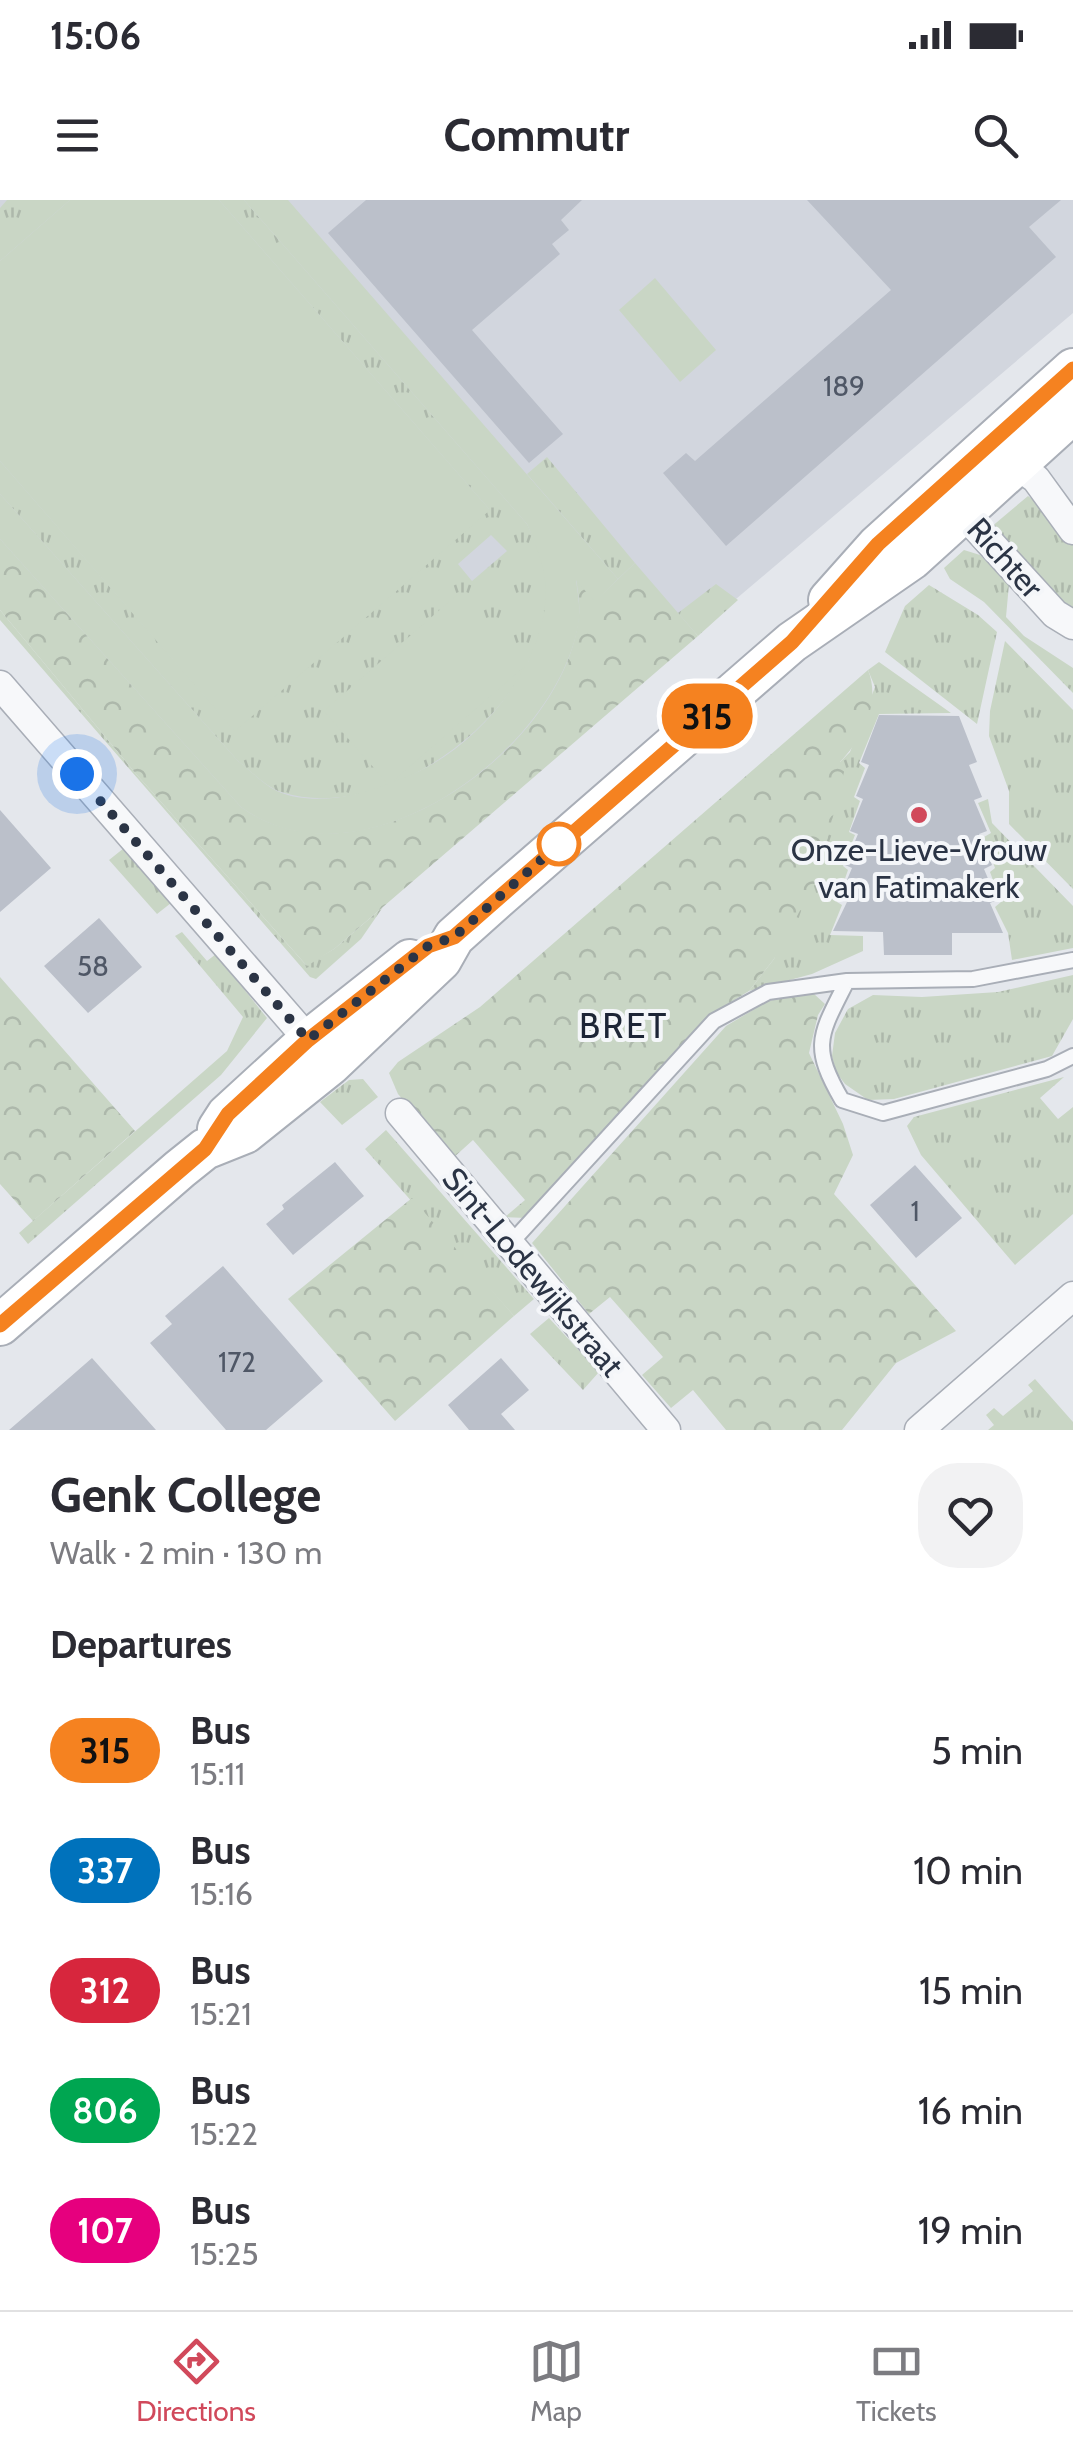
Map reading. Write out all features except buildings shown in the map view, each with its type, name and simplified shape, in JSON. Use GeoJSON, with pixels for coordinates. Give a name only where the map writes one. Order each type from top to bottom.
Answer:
{"type":"FeatureCollection","features":[{"type":"Feature","properties":{"kind":"main road"},"geometry":{"type":"LineString","coordinates":[[0,1325],[205,1149],[244,1133],[319,1052],[440,960],[454,937],[792,642],[878,544],[952,500],[1003,455],[1073,369]]}},
{"type":"Feature","properties":{"kind":"main road"},"geometry":{"type":"LineString","coordinates":[[1003,455],[1073,414]]}},
{"type":"Feature","properties":{"kind":"street"},"geometry":{"type":"LineString","coordinates":[[1003,455],[1036,478],[1073,530]]}},
{"type":"Feature","properties":{"kind":"street","name":"Richter"},"geometry":{"type":"LineString","coordinates":[[952,500],[1055,614],[1073,625]]}},
{"type":"Feature","properties":{"kind":"street"},"geometry":{"type":"LineString","coordinates":[[0,685],[319,1052]]}},
{"type":"Feature","properties":{"kind":"street","name":"Sint-Lodewijkstraat"},"geometry":{"type":"LineString","coordinates":[[400,1113],[666,1430]]}},
{"type":"Feature","properties":{"kind":"street"},"geometry":{"type":"LineString","coordinates":[[920,1430],[1073,1296]]}},
{"type":"Feature","properties":{"kind":"lane"},"geometry":{"type":"LineString","coordinates":[[508,1245],[714,1021],[768,992],[847,982],[973,979],[1073,960]]}},
{"type":"Feature","properties":{"kind":"lane"},"geometry":{"type":"LineString","coordinates":[[847,982],[819,1045],[824,1070],[842,1100],[882,1113],[1047,1068],[1073,1057]]}},
{"type":"Feature","properties":{"kind":"shaded area"},"geometry":{"type":"Polygon","coordinates":[[[0,200],[1073,200],[1073,313],[690,638],[334,949],[0,557],[0,200]]]}},
{"type":"Feature","properties":{"kind":"green space"},"geometry":{"type":"Polygon","coordinates":[[[7,200],[70,200],[0,261],[0,208],[7,200]]]}},
{"type":"Feature","properties":{"kind":"green space"},"geometry":{"type":"Polygon","coordinates":[[[70,200],[219,200],[490,510],[235,731],[0,461],[0,261],[70,200]]]}},
{"type":"Feature","properties":{"kind":"green space"},"geometry":{"type":"Polygon","coordinates":[[[219,200],[244,200],[527,524],[546,574],[542,626],[524,669],[496,710],[459,745],[417,772],[372,791],[325,798],[275,790],[238,761],[0,494],[0,461],[235,730],[489,509],[219,200]],[[491,535],[458,564],[472,581],[507,551],[491,535]]]}},
{"type":"Feature","properties":{"kind":"green space"},"geometry":{"type":"Polygon","coordinates":[[[244,200],[288,200],[618,579],[595,602],[576,580],[578,626],[562,674],[532,720],[492,762],[446,797],[394,821],[341,833],[289,829],[241,807],[0,539],[0,494],[238,761],[272,788],[290,796],[318,799],[362,793],[388,784],[324,711],[459,593],[528,662],[546,593],[541,561],[527,524],[244,200]],[[525,666],[392,782],[452,752],[486,721],[525,666]]]}},
{"type":"Feature","properties":{"kind":"green space"},"geometry":{"type":"Polygon","coordinates":[[[655,278],[716,350],[680,382],[619,310],[655,278]]]}},
{"type":"Feature","properties":{"kind":"green space"},"geometry":{"type":"Polygon","coordinates":[[[547,457],[635,563],[618,579],[527,474],[547,457]]]}},
{"type":"Feature","properties":{"kind":"green space"},"geometry":{"type":"Polygon","coordinates":[[[1028,496],[1044,508],[1073,545],[1073,612],[1057,601],[990,528],[1028,496]]]}},
{"type":"Feature","properties":{"kind":"green space"},"geometry":{"type":"Polygon","coordinates":[[[0,539],[241,807],[289,829],[341,833],[395,821],[447,796],[494,761],[534,719],[563,672],[579,617],[576,578],[595,601],[635,563],[698,636],[334,949],[307,966],[137,775],[0,610],[0,539]]]}},
{"type":"Feature","properties":{"kind":"green space"},"geometry":{"type":"Polygon","coordinates":[[[964,550],[980,555],[1009,584],[1006,617],[1024,636],[1073,668],[1073,693],[984,602],[950,579],[944,568],[964,550]]]}},
{"type":"Feature","properties":{"kind":"green space"},"geometry":{"type":"Polygon","coordinates":[[[716,584],[738,600],[698,636],[678,613],[716,584]]]}},
{"type":"Feature","properties":{"kind":"green space"},"geometry":{"type":"Polygon","coordinates":[[[929,585],[978,615],[997,632],[977,724],[885,652],[905,606],[929,585]]]}},
{"type":"Feature","properties":{"kind":"green space"},"geometry":{"type":"Polygon","coordinates":[[[0,610],[137,775],[306,965],[334,949],[383,907],[361,939],[316,979],[310,977],[0,620],[0,610]]]}},
{"type":"Feature","properties":{"kind":"green space"},"geometry":{"type":"Polygon","coordinates":[[[1005,641],[1073,710],[1073,889],[1009,824],[1009,791],[989,736],[990,711],[1005,641]]]}},
{"type":"Feature","properties":{"kind":"green space"},"geometry":{"type":"Polygon","coordinates":[[[879,662],[951,713],[879,714],[859,763],[865,768],[854,797],[860,801],[849,832],[855,835],[843,866],[848,870],[837,902],[842,905],[830,935],[863,936],[863,951],[812,974],[749,991],[774,959],[840,762],[850,752],[875,687],[868,670],[879,662]]]}},
{"type":"Feature","properties":{"kind":"green space"},"geometry":{"type":"Polygon","coordinates":[[[868,670],[871,707],[856,742],[840,762],[845,768],[818,877],[774,959],[749,991],[718,1010],[684,1044],[526,1218],[505,1217],[525,1200],[473,1140],[453,1158],[398,1094],[389,1073],[398,1062],[480,1007],[868,670]]]}},
{"type":"Feature","properties":{"kind":"green space"},"geometry":{"type":"Polygon","coordinates":[[[988,799],[992,823],[1073,906],[1073,948],[1012,960],[1008,933],[995,907],[1001,902],[990,872],[995,868],[984,837],[991,833],[978,803],[988,799]]]}},
{"type":"Feature","properties":{"kind":"green space"},"geometry":{"type":"Polygon","coordinates":[[[124,848],[171,903],[157,914],[109,860],[124,848]]]}},
{"type":"Feature","properties":{"kind":"green space"},"geometry":{"type":"Polygon","coordinates":[[[182,932],[207,961],[216,954],[267,1018],[221,1075],[28,1244],[19,1233],[227,1051],[243,1017],[175,936],[182,932]]]}},
{"type":"Feature","properties":{"kind":"green space"},"geometry":{"type":"Polygon","coordinates":[[[1073,975],[1073,1019],[1052,1056],[894,1099],[868,1100],[845,1084],[836,1072],[832,1056],[835,1033],[848,1009],[873,995],[922,997],[998,992],[1073,975]]]}},
{"type":"Feature","properties":{"kind":"green space"},"geometry":{"type":"Polygon","coordinates":[[[0,977],[135,1131],[33,1221],[0,1184],[0,977]]]}},
{"type":"Feature","properties":{"kind":"green space"},"geometry":{"type":"Polygon","coordinates":[[[813,993],[825,1004],[818,1015],[809,1053],[843,1124],[853,1155],[834,1194],[956,1331],[896,1363],[842,1430],[726,1430],[693,1390],[671,1408],[642,1375],[663,1357],[610,1297],[589,1314],[532,1243],[726,1026],[768,1001],[813,993]]]}},
{"type":"Feature","properties":{"kind":"green space"},"geometry":{"type":"Polygon","coordinates":[[[1064,1077],[1040,1098],[1058,1119],[1073,1107],[1073,1214],[1015,1265],[921,1155],[907,1126],[914,1117],[1064,1077]]]}},
{"type":"Feature","properties":{"kind":"green space"},"geometry":{"type":"Polygon","coordinates":[[[363,1079],[378,1097],[342,1125],[320,1102],[349,1080],[363,1079]]]}},
{"type":"Feature","properties":{"kind":"green space"},"geometry":{"type":"Polygon","coordinates":[[[386,1130],[534,1299],[514,1316],[365,1149],[386,1130]]]}},
{"type":"Feature","properties":{"kind":"green space"},"geometry":{"type":"Polygon","coordinates":[[[412,1198],[514,1316],[395,1421],[288,1299],[412,1198]]]}},
{"type":"Feature","properties":{"kind":"green space"},"geometry":{"type":"Polygon","coordinates":[[[549,1318],[599,1372],[583,1390],[530,1334],[549,1318]]]}},
{"type":"Feature","properties":{"kind":"green space"},"geometry":{"type":"Polygon","coordinates":[[[1035,1379],[1073,1422],[1073,1430],[988,1430],[994,1425],[986,1415],[994,1408],[1003,1416],[1033,1391],[1028,1385],[1035,1379]]]}},
{"type":"Feature","properties":{"kind":"bus line","name":"315"},"geometry":{"type":"LineString","coordinates":[[0,1325],[205,1149],[228,1114],[308,1040],[428,946],[454,937],[792,642],[878,544],[1073,369]]}},
{"type":"Feature","properties":{"kind":"place","name":"Onze-Lieve-Vrouw van Fatimakerk"},"geometry":{"type":"Point","coordinates":[919,815]}},
{"type":"Feature","properties":{"kind":"district","name":"BRET"},"geometry":{"type":"Point","coordinates":[624,1026]}},
{"type":"Feature","properties":{"kind":"route"},"geometry":{"type":"LineString","coordinates":[[77,774],[308,1040],[428,946],[454,937],[559,844]]}}]}
